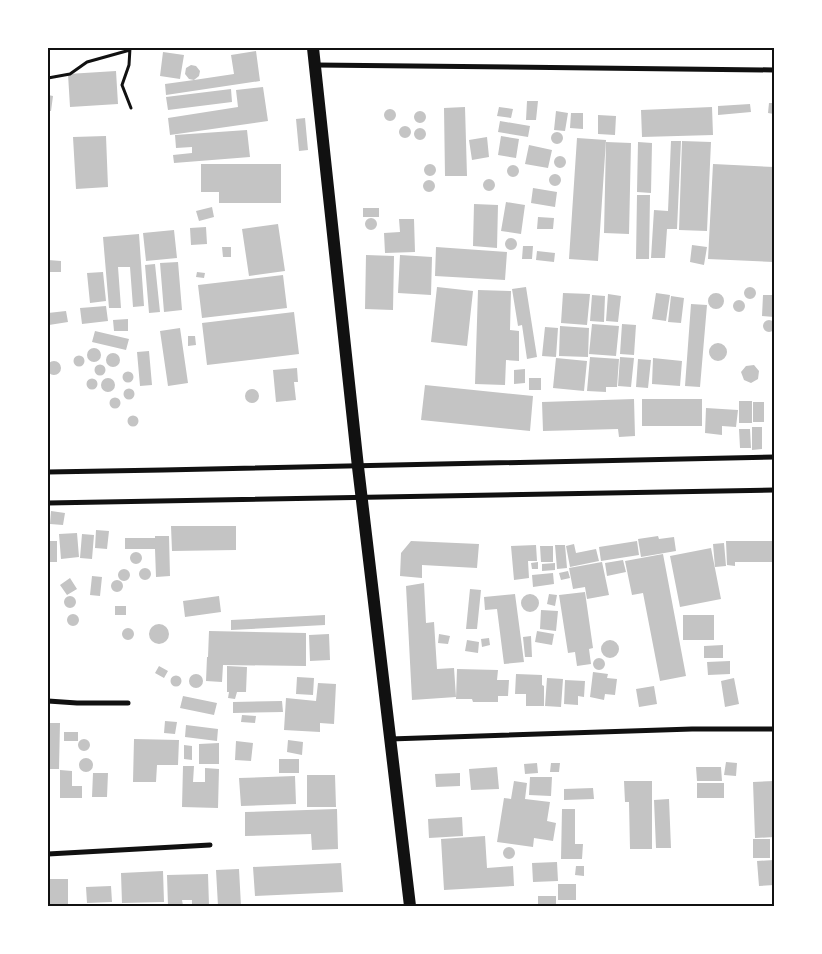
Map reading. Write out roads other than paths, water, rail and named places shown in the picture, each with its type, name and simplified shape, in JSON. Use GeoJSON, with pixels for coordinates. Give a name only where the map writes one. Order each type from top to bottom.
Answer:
{"type":"FeatureCollection","features":[{"type":"Feature","properties":{"kind":"main road"},"geometry":{"type":"LineString","coordinates":[[313,48],[358,467],[410,906]]}},
{"type":"Feature","properties":{"kind":"street"},"geometry":{"type":"LineString","coordinates":[[315,66],[774,70]]}},
{"type":"Feature","properties":{"kind":"street"},"geometry":{"type":"LineString","coordinates":[[48,472],[774,458]]}},
{"type":"Feature","properties":{"kind":"street"},"geometry":{"type":"LineString","coordinates":[[48,503],[774,490]]}},
{"type":"Feature","properties":{"kind":"street"},"geometry":{"type":"LineString","coordinates":[[48,701],[128,703]]}},
{"type":"Feature","properties":{"kind":"street"},"geometry":{"type":"LineString","coordinates":[[390,740],[692,729],[774,728]]}},
{"type":"Feature","properties":{"kind":"street"},"geometry":{"type":"LineString","coordinates":[[48,854],[210,845]]}}]}
